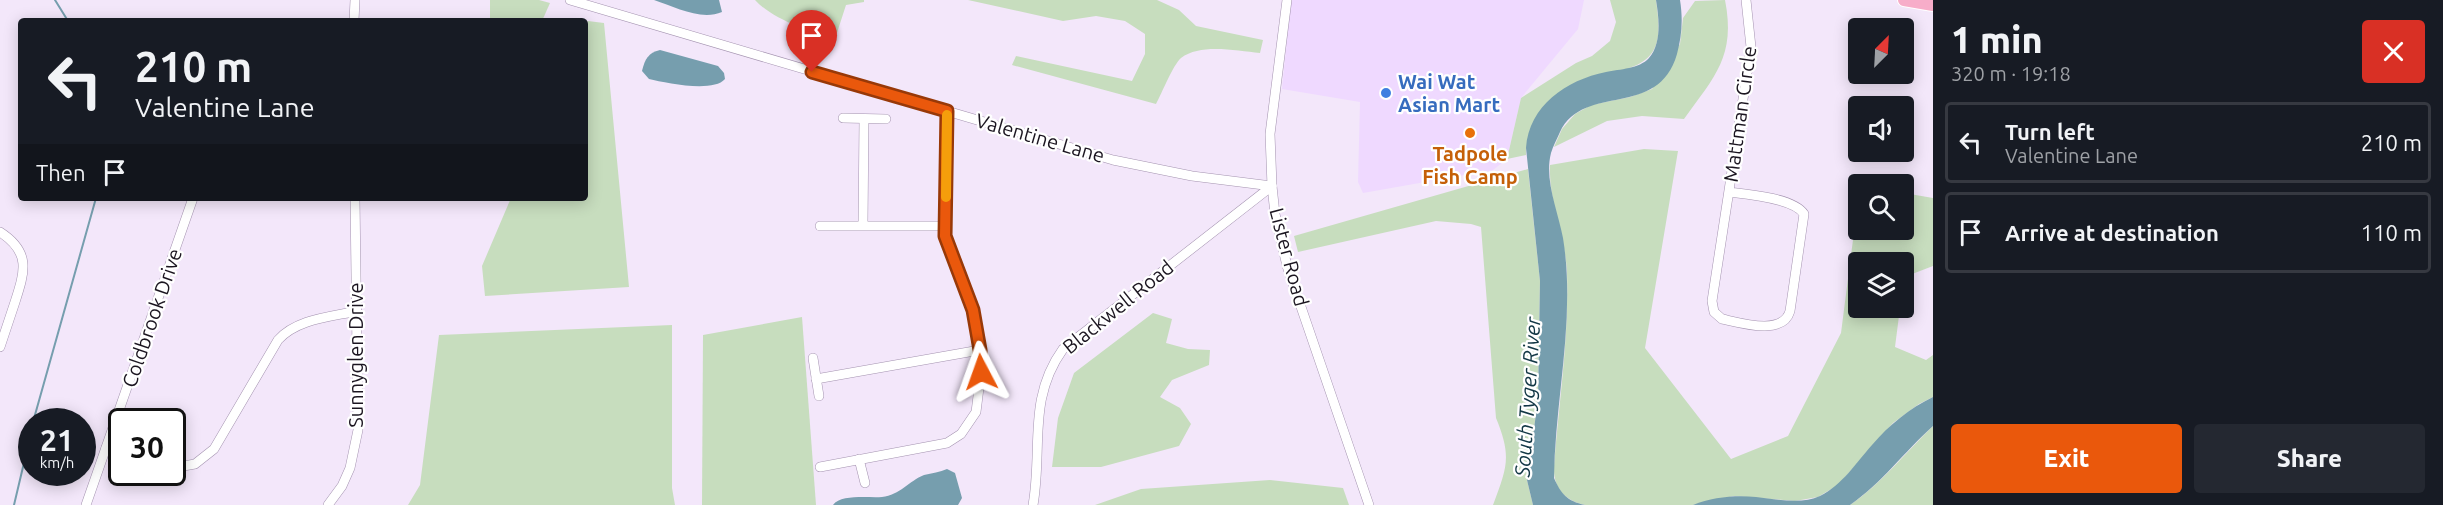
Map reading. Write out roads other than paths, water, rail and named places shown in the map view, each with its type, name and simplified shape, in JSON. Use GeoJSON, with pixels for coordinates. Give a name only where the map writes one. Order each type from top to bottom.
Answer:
{"type":"FeatureCollection","features":[{"type":"Feature","properties":{"kind":"main road"},"geometry":{"type":"LineString","coordinates":[[1904,0],[1933,5]]}},
{"type":"Feature","properties":{"kind":"street"},"geometry":{"type":"LineString","coordinates":[[354,0],[354,18]]}},
{"type":"Feature","properties":{"kind":"street","name":"Valentine Lane"},"geometry":{"type":"LineString","coordinates":[[570,0],[1133,165],[1192,177],[1272,186]]}},
{"type":"Feature","properties":{"kind":"street","name":"Lister Road"},"geometry":{"type":"LineString","coordinates":[[1287,0],[1272,107],[1272,186],[1275,214],[1287,266],[1369,505]]}},
{"type":"Feature","properties":{"kind":"street","name":"Mattman Circle"},"geometry":{"type":"LineString","coordinates":[[1729,192],[1787,204],[1800,209],[1804,214],[1790,311],[1788,318],[1778,325],[1722,319],[1714,312],[1712,301],[1751,40],[1746,0]]}},
{"type":"Feature","properties":{"kind":"street"},"geometry":{"type":"LineString","coordinates":[[820,467],[947,443],[961,434],[976,412],[981,372],[980,350],[973,310],[945,236],[947,111]]}},
{"type":"Feature","properties":{"kind":"street"},"geometry":{"type":"LineString","coordinates":[[843,118],[886,119]]}},
{"type":"Feature","properties":{"kind":"street"},"geometry":{"type":"LineString","coordinates":[[863,225],[864,119]]}},
{"type":"Feature","properties":{"kind":"street","name":"Blackwell Road"},"geometry":{"type":"LineString","coordinates":[[1033,505],[1042,390],[1052,364],[1063,349],[1272,186]]}},
{"type":"Feature","properties":{"kind":"street","name":"Coldbrook Drive"},"geometry":{"type":"LineString","coordinates":[[86,505],[192,201]]}},
{"type":"Feature","properties":{"kind":"street","name":"Sunnyglen Drive"},"geometry":{"type":"LineString","coordinates":[[328,505],[342,486],[355,449],[358,430],[356,201]]}},
{"type":"Feature","properties":{"kind":"street"},"geometry":{"type":"LineString","coordinates":[[820,226],[945,226]]}},
{"type":"Feature","properties":{"kind":"street"},"geometry":{"type":"LineString","coordinates":[[0,231],[21,252],[24,268],[24,275],[0,347]]}},
{"type":"Feature","properties":{"kind":"street"},"geometry":{"type":"LineString","coordinates":[[186,466],[195,464],[214,449],[284,333],[301,324],[357,311]]}},
{"type":"Feature","properties":{"kind":"street"},"geometry":{"type":"LineString","coordinates":[[816,379],[980,350]]}},
{"type":"Feature","properties":{"kind":"street"},"geometry":{"type":"LineString","coordinates":[[813,358],[819,396]]}},
{"type":"Feature","properties":{"kind":"street"},"geometry":{"type":"LineString","coordinates":[[860,459],[864,483]]}},
{"type":"Feature","properties":{"kind":"water"},"geometry":{"type":"Polygon","coordinates":[[[654,0],[719,0],[722,12],[697,14],[654,0]]]}},
{"type":"Feature","properties":{"kind":"water"},"geometry":{"type":"Polygon","coordinates":[[[1656,0],[1680,0],[1682,20],[1680,40],[1677,54],[1668,74],[1654,87],[1638,94],[1586,108],[1571,117],[1560,132],[1551,153],[1550,185],[1563,238],[1567,298],[1554,478],[1565,496],[1585,505],[1533,505],[1527,480],[1538,399],[1540,281],[1526,148],[1529,133],[1542,108],[1564,88],[1591,76],[1635,66],[1649,58],[1658,38],[1659,22],[1656,0]]]}},
{"type":"Feature","properties":{"kind":"water"},"geometry":{"type":"Polygon","coordinates":[[[660,50],[718,66],[724,73],[725,79],[719,83],[700,86],[649,79],[642,71],[644,63],[650,55],[660,50]]]}},
{"type":"Feature","properties":{"kind":"water"},"geometry":{"type":"Polygon","coordinates":[[[1933,397],[1933,426],[1883,477],[1850,505],[1693,505],[1716,498],[1748,496],[1797,501],[1820,496],[1842,480],[1893,424],[1916,406],[1933,397]]]}},
{"type":"Feature","properties":{"kind":"water"},"geometry":{"type":"Polygon","coordinates":[[[947,469],[955,473],[962,498],[958,505],[833,505],[848,498],[888,496],[924,475],[947,469]]]}},
{"type":"Feature","properties":{"kind":"waterway"},"geometry":{"type":"LineString","coordinates":[[55,0],[66,18]]}},
{"type":"Feature","properties":{"kind":"waterway"},"geometry":{"type":"LineString","coordinates":[[37,408],[95,201]]}},
{"type":"Feature","properties":{"kind":"waterway"},"geometry":{"type":"LineString","coordinates":[[14,505],[18,486]]}},
{"type":"Feature","properties":{"kind":"place","name":"Wai Wat Asian Mart"},"geometry":{"type":"Point","coordinates":[1386,93]}},
{"type":"Feature","properties":{"kind":"place","name":"Tadpole Fish Camp"},"geometry":{"type":"Point","coordinates":[1470,133]}},
{"type":"Feature","properties":{"kind":"water label","name":"South Tyger River"},"geometry":{"type":"Point","coordinates":[1528,397]}}]}
